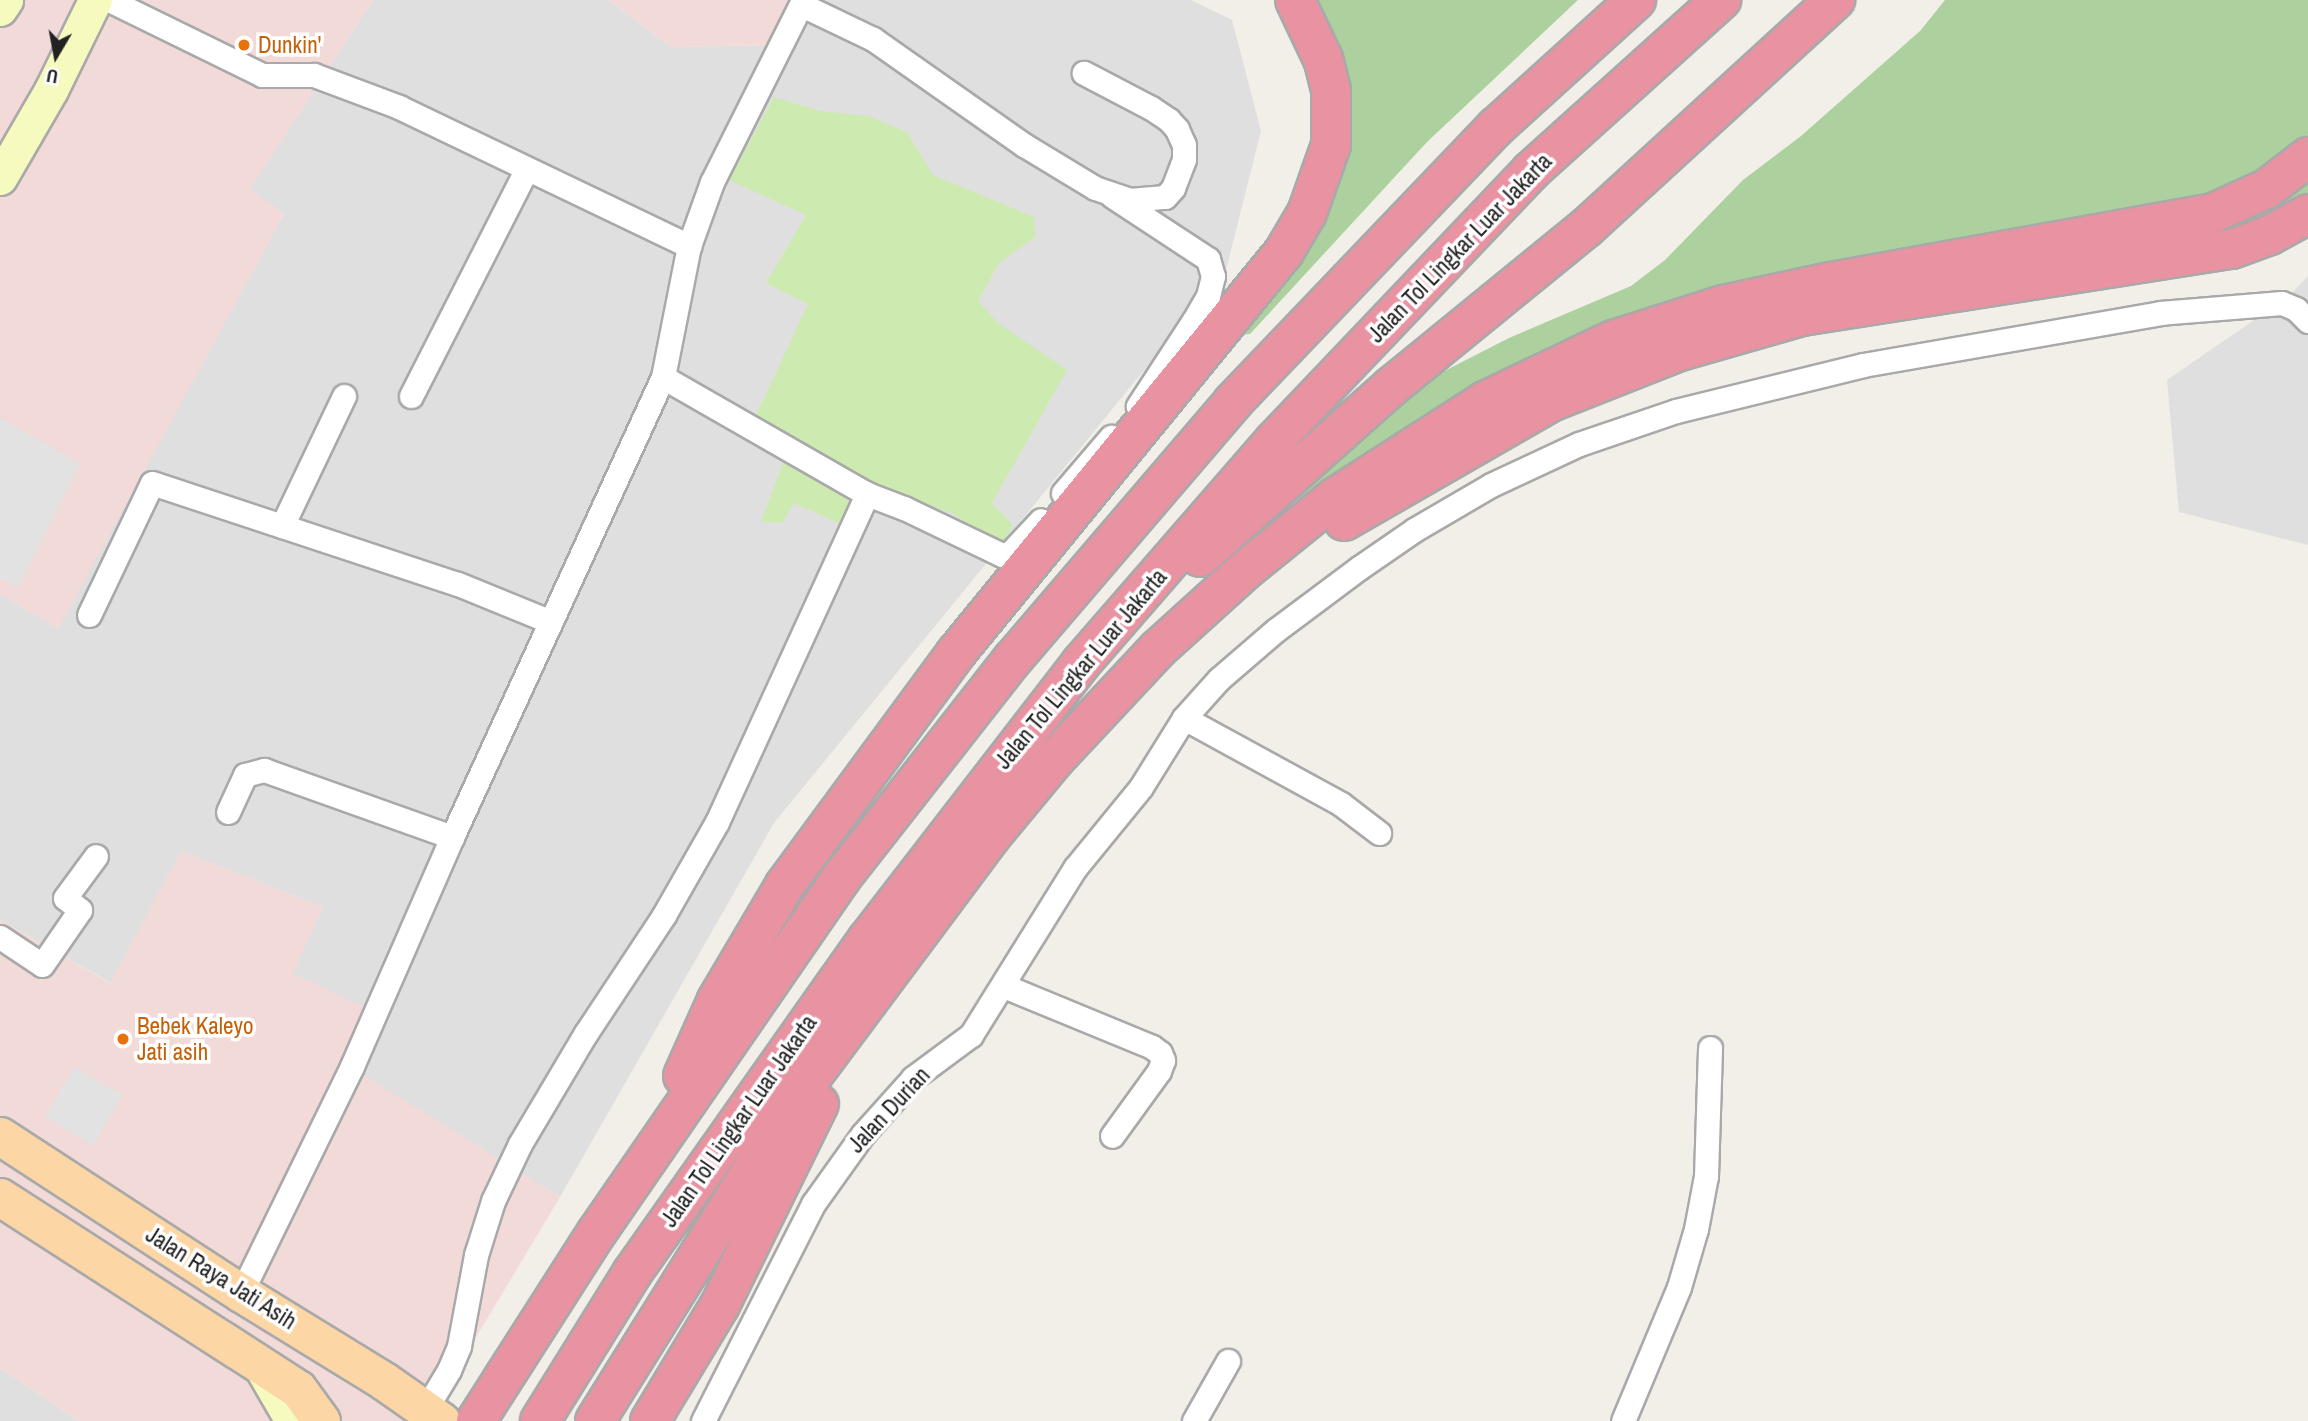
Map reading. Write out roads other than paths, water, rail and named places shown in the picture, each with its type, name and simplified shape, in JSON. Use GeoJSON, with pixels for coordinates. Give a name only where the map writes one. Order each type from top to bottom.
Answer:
{"type":"FeatureCollection","features":[{"type":"Feature","properties":{"kind":"highway"},"geometry":{"type":"LineString","coordinates":[[645,1161],[717,1000],[785,885],[956,653],[1284,252],[1307,213],[1331,145],[1331,90],[1323,60],[1295,0]]}},
{"type":"Feature","properties":{"kind":"highway"},"geometry":{"type":"LineString","coordinates":[[476,1421],[597,1232],[841,878],[1021,649],[1243,393],[1496,127],[1636,0]]}},
{"type":"Feature","properties":{"kind":"highway","name":"Jalan Tol Lingkar Luar Jakarta"},"geometry":{"type":"LineString","coordinates":[[540,1421],[632,1273],[867,940],[1082,663],[1273,441],[1531,171],[1721,0]]}},
{"type":"Feature","properties":{"kind":"highway"},"geometry":{"type":"LineString","coordinates":[[1082,663],[1392,386],[1596,219],[1835,0]]}},
{"type":"Feature","properties":{"kind":"highway"},"geometry":{"type":"LineString","coordinates":[[595,1421],[804,1087],[991,836],[1055,759],[1158,649],[1244,571],[1334,498],[1485,401],[1613,340],[1723,305],[1817,285],[2213,213],[2268,188],[2308,156]]}},
{"type":"Feature","properties":{"kind":"highway"},"geometry":{"type":"LineString","coordinates":[[650,1421],[720,1305],[829,1084],[945,929],[1009,848],[1120,720],[1201,642],[1343,521],[1553,401],[1680,351],[1802,316],[2232,249],[2270,235],[2308,214]]}},
{"type":"Feature","properties":{"kind":"main road"},"geometry":{"type":"LineString","coordinates":[[0,9],[6,0]]}},
{"type":"Feature","properties":{"kind":"main road"},"geometry":{"type":"LineString","coordinates":[[0,178],[51,90],[95,0]]}},
{"type":"Feature","properties":{"kind":"main road","name":"Jalan Raya Jati Asih"},"geometry":{"type":"LineString","coordinates":[[0,1136],[433,1415]]}},
{"type":"Feature","properties":{"kind":"main road"},"geometry":{"type":"LineString","coordinates":[[4,1208],[298,1389],[321,1421]]}},
{"type":"Feature","properties":{"kind":"main road"},"geometry":{"type":"LineString","coordinates":[[259,1364],[292,1421]]}},
{"type":"Feature","properties":{"kind":"street"},"geometry":{"type":"LineString","coordinates":[[109,0],[262,75],[314,75],[399,107],[689,246]]}},
{"type":"Feature","properties":{"kind":"street"},"geometry":{"type":"LineString","coordinates":[[241,1293],[352,1066],[452,837],[663,377],[689,246],[725,153],[802,2],[873,39],[1024,145],[1112,196],[1208,259],[1213,276],[1208,296],[1194,320],[1131,415],[1010,553],[1002,555],[990,552],[926,518],[867,494],[663,377]]}},
{"type":"Feature","properties":{"kind":"street"},"geometry":{"type":"LineString","coordinates":[[1084,73],[1169,120],[1184,145],[1182,168],[1165,197],[1142,201],[1112,196]]}},
{"type":"Feature","properties":{"kind":"street"},"geometry":{"type":"LineString","coordinates":[[411,396],[526,170]]}},
{"type":"Feature","properties":{"kind":"street","name":"Jalan Durian"},"geometry":{"type":"LineString","coordinates":[[703,1421],[813,1205],[871,1124],[913,1078],[971,1035],[1004,986],[1075,868],[1141,787],[1184,718],[1219,679],[1276,630],[1414,530],[1491,485],[1579,444],[1676,411],[1838,371],[2035,333],[2199,308],[2282,303],[2296,309],[2308,321]]}},
{"type":"Feature","properties":{"kind":"street"},"geometry":{"type":"LineString","coordinates":[[282,526],[344,396]]}},
{"type":"Feature","properties":{"kind":"street"},"geometry":{"type":"LineString","coordinates":[[89,615],[152,483],[458,583],[551,622]]}},
{"type":"Feature","properties":{"kind":"street"},"geometry":{"type":"LineString","coordinates":[[433,1415],[466,1322],[476,1255],[493,1201],[520,1144],[586,1033],[664,915],[717,822],[867,494]]}},
{"type":"Feature","properties":{"kind":"street"},"geometry":{"type":"LineString","coordinates":[[1184,718],[1340,804],[1379,833]]}},
{"type":"Feature","properties":{"kind":"street"},"geometry":{"type":"LineString","coordinates":[[228,812],[245,775],[264,770],[452,837]]}},
{"type":"Feature","properties":{"kind":"street"},"geometry":{"type":"LineString","coordinates":[[0,937],[42,965],[80,910],[65,898],[96,856]]}},
{"type":"Feature","properties":{"kind":"street"},"geometry":{"type":"LineString","coordinates":[[1004,986],[1152,1046],[1160,1053],[1163,1060],[1159,1071],[1112,1136]]}},
{"type":"Feature","properties":{"kind":"street"},"geometry":{"type":"LineString","coordinates":[[1623,1421],[1679,1287],[1696,1229],[1706,1176],[1710,1048]]}},
{"type":"Feature","properties":{"kind":"street"},"geometry":{"type":"LineString","coordinates":[[1194,1421],[1228,1361]]}},
{"type":"Feature","properties":{"kind":"place","name":"Dunkin'"},"geometry":{"type":"Point","coordinates":[244,45]}},
{"type":"Feature","properties":{"kind":"place","name":"Bebek Kaleyo Jati asih"},"geometry":{"type":"Point","coordinates":[123,1039]}}]}
